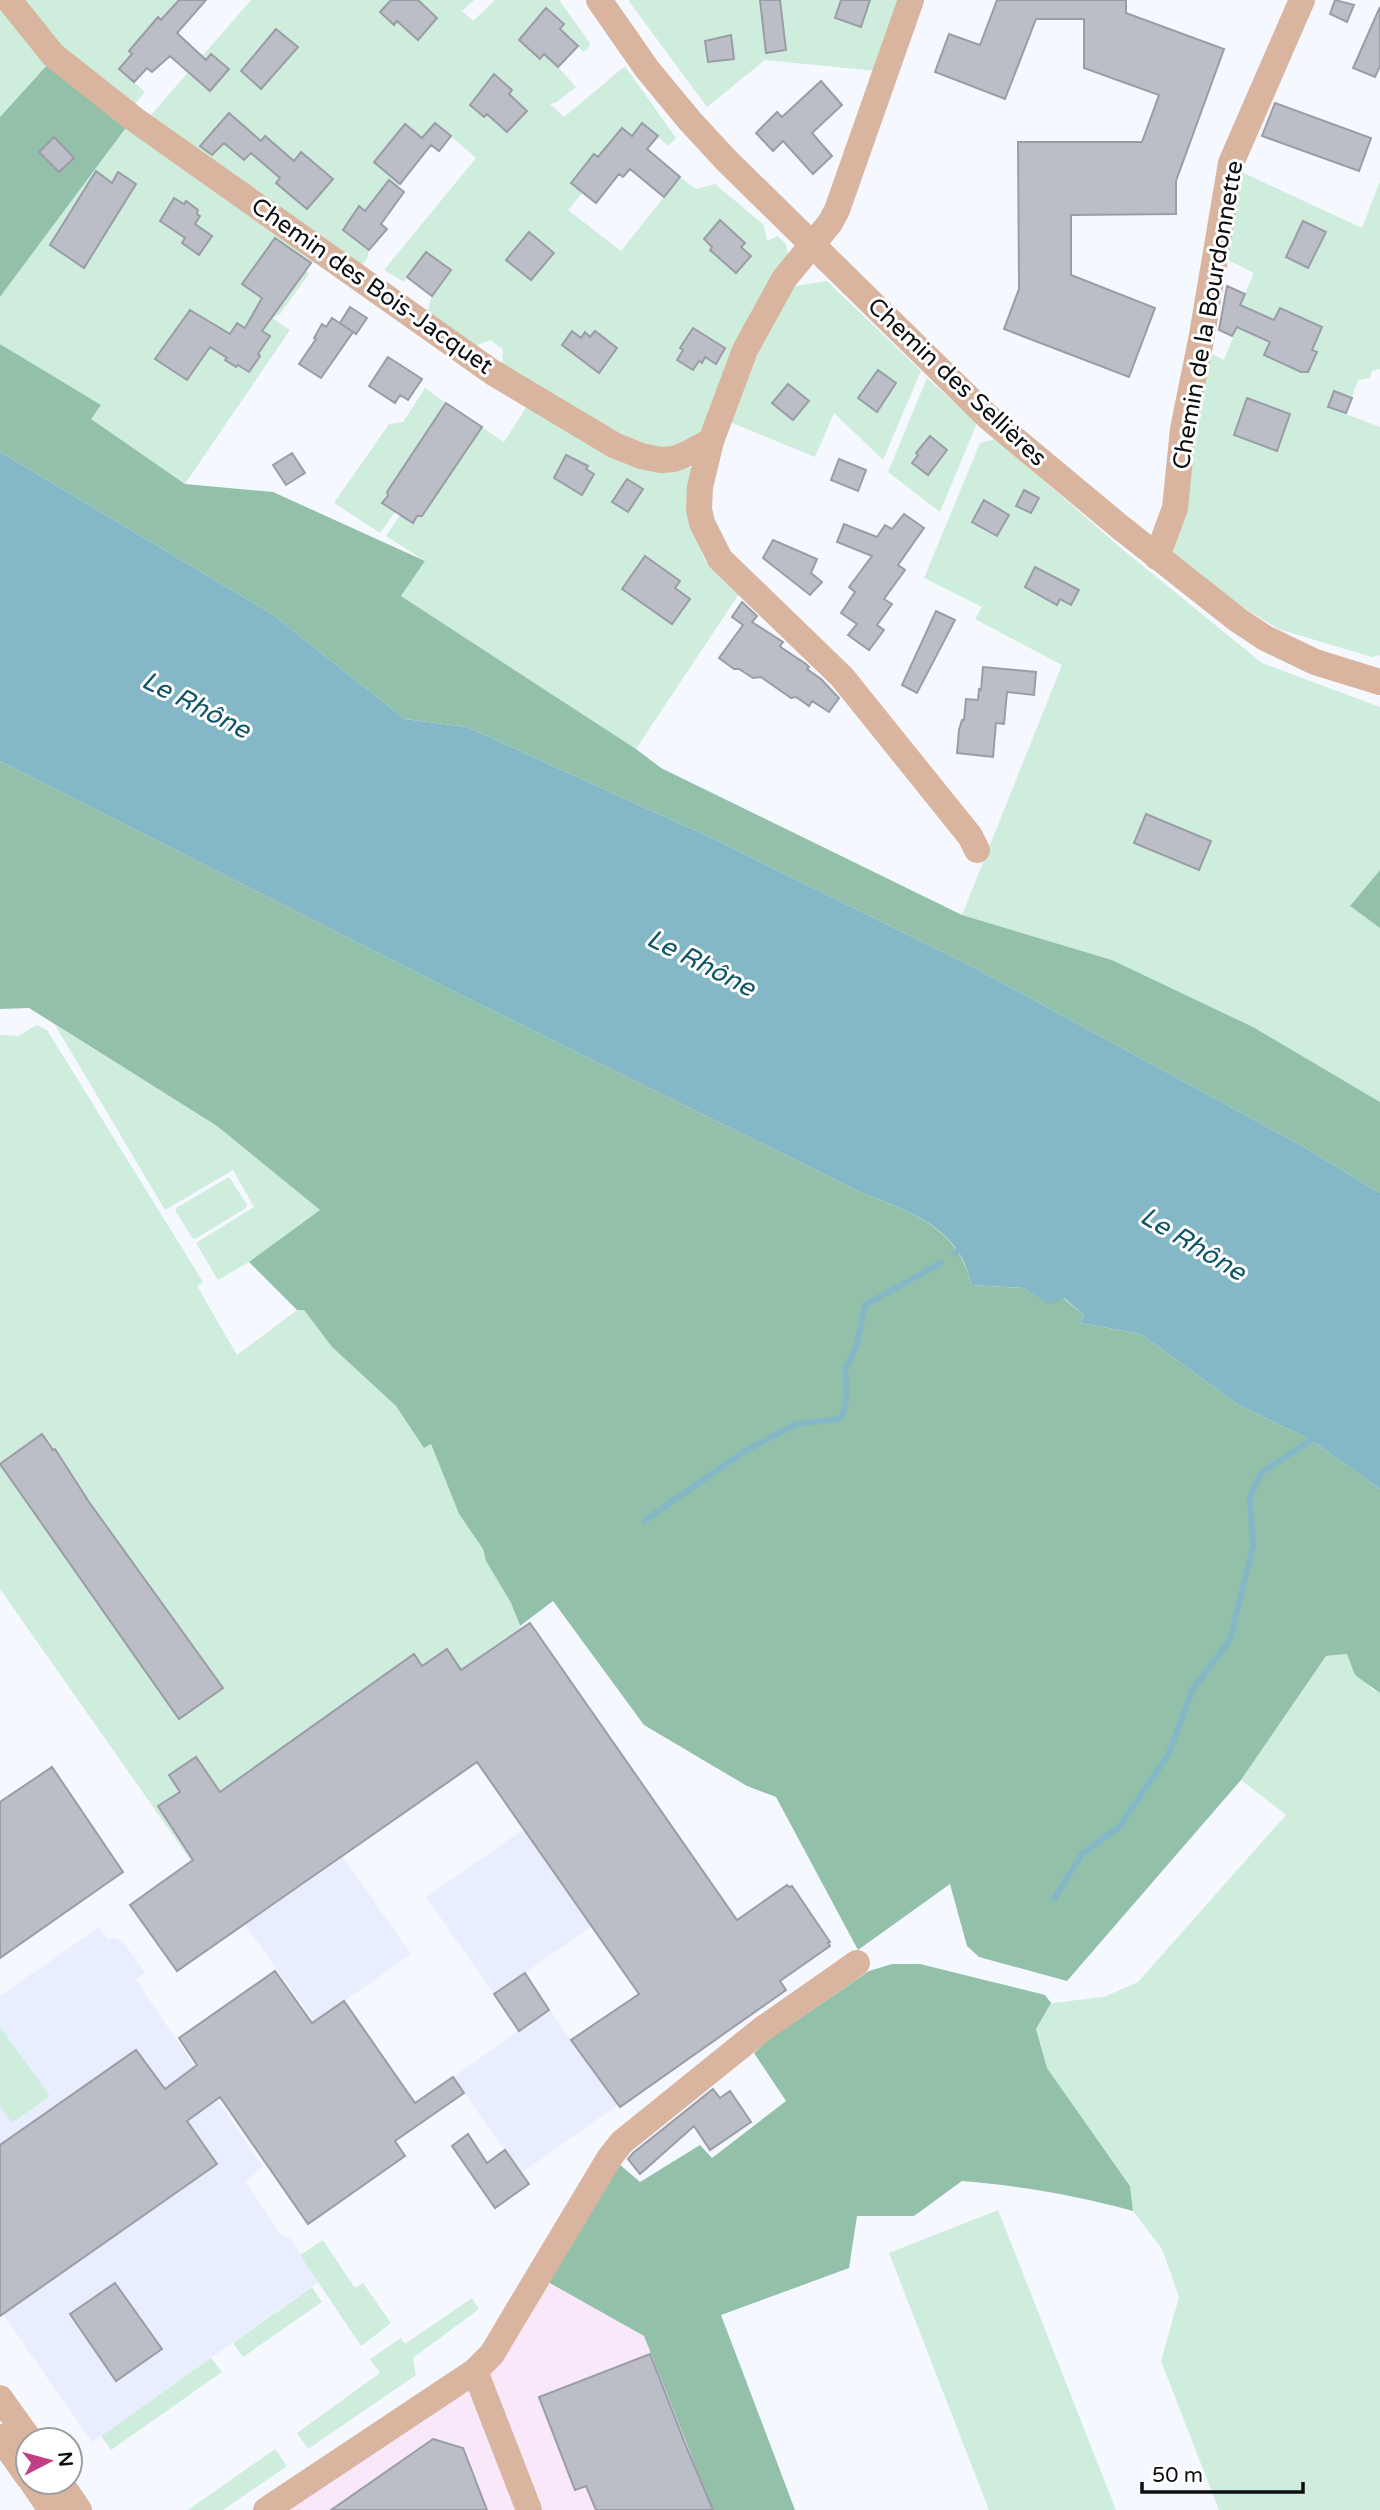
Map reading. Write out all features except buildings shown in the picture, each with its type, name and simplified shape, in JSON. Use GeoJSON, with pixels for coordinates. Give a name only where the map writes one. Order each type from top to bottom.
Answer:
{"type":"FeatureCollection","features":[{"type":"Feature","properties":{"kind":"street","name":"Chemin des Bois-Jacquet"},"geometry":{"type":"LineString","coordinates":[[9,0],[53,55],[134,119],[492,372],[614,445],[641,456],[661,460],[689,453],[711,441]]}},
{"type":"Feature","properties":{"kind":"street","name":"Chemin des Sellières"},"geometry":{"type":"LineString","coordinates":[[599,0],[647,69],[690,121],[988,416],[1157,557],[1238,620],[1265,638],[1324,665],[1380,682]]}},
{"type":"Feature","properties":{"kind":"street"},"geometry":{"type":"LineString","coordinates":[[911,0],[837,210],[830,223],[784,279],[745,350],[711,441],[699,487],[699,509],[702,523],[720,559],[842,677],[970,836],[977,850]]}},
{"type":"Feature","properties":{"kind":"street","name":"Chemin de la Bourdonnette"},"geometry":{"type":"LineString","coordinates":[[1157,557],[1175,508],[1183,429],[1231,163],[1301,0]]}},
{"type":"Feature","properties":{"kind":"street"},"geometry":{"type":"LineString","coordinates":[[266,2510],[475,2371],[492,2354],[610,2157],[622,2142],[761,2030],[857,1963]]}},
{"type":"Feature","properties":{"kind":"street"},"geometry":{"type":"LineString","coordinates":[[475,2371],[529,2510]]}},
{"type":"Feature","properties":{"kind":"street"},"geometry":{"type":"LineString","coordinates":[[0,2398],[20,2426]]}},
{"type":"Feature","properties":{"kind":"street"},"geometry":{"type":"LineString","coordinates":[[0,2437],[14,2457]]}},
{"type":"Feature","properties":{"kind":"shaded area"},"geometry":{"type":"Polygon","coordinates":[[[523,1830],[591,1927],[494,1994],[426,1897],[523,1830]]]}},
{"type":"Feature","properties":{"kind":"shaded area"},"geometry":{"type":"Polygon","coordinates":[[[343,1857],[411,1954],[315,2022],[245,1925],[343,1857]]]}},
{"type":"Feature","properties":{"kind":"shaded area"},"geometry":{"type":"Polygon","coordinates":[[[99,1927],[107,1940],[114,1938],[122,1941],[145,1972],[136,1980],[263,2167],[245,2181],[281,2235],[290,2238],[318,2282],[92,2442],[84,2426],[81,2426],[0,2310],[0,1996],[99,1927]]]}},
{"type":"Feature","properties":{"kind":"shaded area"},"geometry":{"type":"Polygon","coordinates":[[[549,2009],[618,2105],[521,2173],[453,2077],[549,2009]]]}},
{"type":"Feature","properties":{"kind":"shaded area"},"geometry":{"type":"Polygon","coordinates":[[[548,2282],[644,2336],[713,2510],[266,2510],[475,2371],[548,2282]]]}},
{"type":"Feature","properties":{"kind":"green space"},"geometry":{"type":"Polygon","coordinates":[[[21,0],[179,0],[161,20],[158,18],[129,51],[132,54],[119,69],[145,92],[133,106],[59,49],[21,0]]]}},
{"type":"Feature","properties":{"kind":"green space"},"geometry":{"type":"Polygon","coordinates":[[[251,0],[474,0],[462,11],[473,21],[495,0],[559,0],[590,43],[588,49],[583,52],[578,46],[558,67],[576,87],[557,102],[550,104],[564,117],[625,66],[676,138],[668,146],[642,123],[632,136],[621,129],[598,157],[594,155],[571,182],[583,192],[568,210],[621,251],[680,177],[696,189],[715,184],[764,225],[767,241],[777,236],[787,247],[787,262],[710,417],[698,435],[679,448],[635,445],[502,369],[503,350],[491,340],[471,347],[426,316],[432,296],[407,277],[404,282],[384,270],[476,158],[435,123],[422,138],[405,124],[374,162],[400,184],[397,187],[389,181],[366,211],[387,229],[369,250],[367,259],[359,269],[150,116],[251,0]]]}},
{"type":"Feature","properties":{"kind":"green space"},"geometry":{"type":"Polygon","coordinates":[[[628,0],[901,0],[876,71],[765,60],[707,107],[628,0]]]}},
{"type":"Feature","properties":{"kind":"green space"},"geometry":{"type":"Polygon","coordinates":[[[0,5],[48,64],[0,117],[0,5]]]}},
{"type":"Feature","properties":{"kind":"green space"},"geometry":{"type":"Polygon","coordinates":[[[48,64],[128,125],[0,297],[0,117],[48,64]]]}},
{"type":"Feature","properties":{"kind":"green space"},"geometry":{"type":"Polygon","coordinates":[[[128,125],[316,258],[306,271],[309,274],[280,314],[272,318],[290,330],[185,484],[90,419],[100,405],[0,344],[0,297],[128,125]]]}},
{"type":"Feature","properties":{"kind":"green space"},"geometry":{"type":"Polygon","coordinates":[[[1235,169],[1362,228],[1380,181],[1380,369],[1372,371],[1370,378],[1358,380],[1346,414],[1380,427],[1380,655],[1372,657],[1278,629],[1241,606],[1169,550],[1204,350],[1224,360],[1241,317],[1236,314],[1254,273],[1220,256],[1235,169]]]}},
{"type":"Feature","properties":{"kind":"green space"},"geometry":{"type":"Polygon","coordinates":[[[827,281],[921,371],[883,460],[834,413],[815,457],[730,422],[743,380],[789,287],[827,281]]]}},
{"type":"Feature","properties":{"kind":"green space"},"geometry":{"type":"Polygon","coordinates":[[[0,344],[101,405],[91,419],[185,484],[273,492],[425,561],[401,596],[661,768],[962,915],[1112,960],[1253,1027],[1380,1102],[1380,1193],[1304,1147],[975,968],[716,840],[467,727],[405,719],[272,614],[0,452],[0,344]]]}},
{"type":"Feature","properties":{"kind":"green space"},"geometry":{"type":"Polygon","coordinates":[[[927,378],[977,423],[940,512],[888,472],[927,378]]]}},
{"type":"Feature","properties":{"kind":"green space"},"geometry":{"type":"Polygon","coordinates":[[[425,388],[446,403],[431,426],[427,438],[424,436],[409,459],[410,463],[402,469],[387,492],[388,496],[382,503],[395,512],[380,533],[334,503],[389,424],[403,422],[425,388]]]}},
{"type":"Feature","properties":{"kind":"green space"},"geometry":{"type":"Polygon","coordinates":[[[527,406],[696,470],[694,532],[705,561],[741,591],[636,749],[401,596],[425,561],[386,536],[400,515],[413,523],[417,516],[422,516],[482,427],[504,442],[527,406]]]}},
{"type":"Feature","properties":{"kind":"green space"},"geometry":{"type":"Polygon","coordinates":[[[996,439],[1122,549],[1262,663],[1380,707],[1380,870],[1350,906],[1380,928],[1380,1102],[1253,1027],[1112,960],[962,915],[1062,665],[975,619],[982,607],[924,578],[980,443],[996,439]]]}},
{"type":"Feature","properties":{"kind":"green space"},"geometry":{"type":"Polygon","coordinates":[[[0,761],[457,993],[860,1192],[913,1214],[944,1235],[956,1249],[965,1265],[971,1285],[1024,1288],[1049,1304],[1063,1298],[1084,1315],[1080,1323],[1141,1334],[1237,1404],[1311,1440],[1380,1489],[1380,1693],[1355,1675],[1347,1654],[1326,1656],[1241,1780],[1067,1981],[979,1957],[967,1946],[950,1884],[858,1950],[776,1797],[747,1786],[644,1725],[553,1601],[520,1626],[511,1603],[486,1561],[483,1549],[459,1514],[431,1444],[424,1448],[396,1406],[332,1347],[304,1310],[297,1310],[249,1262],[320,1210],[217,1126],[29,1008],[0,1009],[0,761]]]}},
{"type":"Feature","properties":{"kind":"green space"},"geometry":{"type":"Polygon","coordinates":[[[1380,870],[1380,928],[1350,906],[1380,870]]]}},
{"type":"Feature","properties":{"kind":"green space"},"geometry":{"type":"Polygon","coordinates":[[[37,1025],[47,1030],[203,1282],[197,1286],[237,1355],[297,1310],[304,1310],[332,1347],[396,1406],[425,1447],[431,1444],[459,1514],[483,1549],[486,1561],[511,1603],[520,1628],[191,1861],[0,1589],[0,1035],[18,1036],[37,1025]]]}},
{"type":"Feature","properties":{"kind":"green space"},"geometry":{"type":"Polygon","coordinates":[[[55,1025],[217,1126],[320,1210],[249,1262],[218,1280],[196,1243],[254,1207],[233,1170],[165,1210],[55,1025]]]}},
{"type":"Feature","properties":{"kind":"green space"},"geometry":{"type":"Polygon","coordinates":[[[230,1178],[247,1205],[246,1208],[195,1239],[192,1238],[176,1208],[230,1178]]]}},
{"type":"Feature","properties":{"kind":"green space"},"geometry":{"type":"Polygon","coordinates":[[[1347,1654],[1372,1689],[1380,1693],[1380,2510],[1219,2510],[1161,2361],[1179,2297],[1162,2249],[1133,2211],[1130,2186],[1047,2068],[1036,2029],[1051,2003],[1104,1997],[1138,1982],[1286,1815],[1241,1780],[1326,1656],[1347,1654]]]}},
{"type":"Feature","properties":{"kind":"green space"},"geometry":{"type":"Polygon","coordinates":[[[892,1964],[920,1964],[1045,1995],[1051,2003],[1036,2029],[1047,2068],[1130,2186],[1133,2211],[1048,2192],[962,2181],[914,2216],[857,2216],[849,2268],[721,2315],[795,2510],[713,2510],[644,2336],[548,2282],[618,2163],[640,2182],[700,2145],[712,2158],[786,2101],[754,2053],[767,2041],[869,1971],[892,1964]]]}},
{"type":"Feature","properties":{"kind":"green space"},"geometry":{"type":"Polygon","coordinates":[[[0,2027],[50,2096],[12,2123],[0,2106],[0,2027]]]}},
{"type":"Feature","properties":{"kind":"green space"},"geometry":{"type":"Polygon","coordinates":[[[998,2210],[1116,2510],[989,2510],[889,2253],[998,2210]]]}},
{"type":"Feature","properties":{"kind":"green space"},"geometry":{"type":"Polygon","coordinates":[[[323,2240],[355,2288],[363,2283],[391,2323],[361,2346],[300,2255],[323,2240]]]}},
{"type":"Feature","properties":{"kind":"green space"},"geometry":{"type":"Polygon","coordinates":[[[312,2287],[322,2302],[243,2357],[233,2343],[312,2287]]]}},
{"type":"Feature","properties":{"kind":"green space"},"geometry":{"type":"Polygon","coordinates":[[[472,2298],[479,2309],[413,2358],[416,2375],[308,2449],[297,2433],[380,2373],[370,2359],[401,2338],[405,2344],[472,2298]]]}},
{"type":"Feature","properties":{"kind":"green space"},"geometry":{"type":"Polygon","coordinates":[[[211,2358],[222,2372],[111,2450],[101,2436],[211,2358]]]}},
{"type":"Feature","properties":{"kind":"green space"},"geometry":{"type":"Polygon","coordinates":[[[275,2449],[287,2466],[223,2510],[188,2510],[275,2449]]]}},
{"type":"Feature","properties":{"kind":"water","name":"Le Rhône"},"geometry":{"type":"Polygon","coordinates":[[[0,452],[272,614],[405,719],[467,727],[716,840],[975,968],[1304,1147],[1380,1193],[1380,1489],[1311,1440],[1237,1404],[1141,1334],[1080,1323],[1084,1315],[1064,1298],[1049,1305],[1024,1288],[971,1285],[965,1265],[956,1249],[944,1235],[914,1214],[860,1192],[457,993],[0,761],[0,452]]]}},
{"type":"Feature","properties":{"kind":"waterway"},"geometry":{"type":"LineString","coordinates":[[954,1254],[958,1251]]}},
{"type":"Feature","properties":{"kind":"waterway"},"geometry":{"type":"LineString","coordinates":[[644,1521],[745,1451],[796,1424],[838,1419],[843,1414],[847,1396],[845,1370],[857,1345],[865,1305],[941,1263]]}},
{"type":"Feature","properties":{"kind":"waterway"},"geometry":{"type":"LineString","coordinates":[[1054,1899],[1082,1854],[1119,1827],[1168,1755],[1193,1689],[1230,1640],[1253,1546],[1250,1497],[1261,1473],[1311,1440]]}}]}
